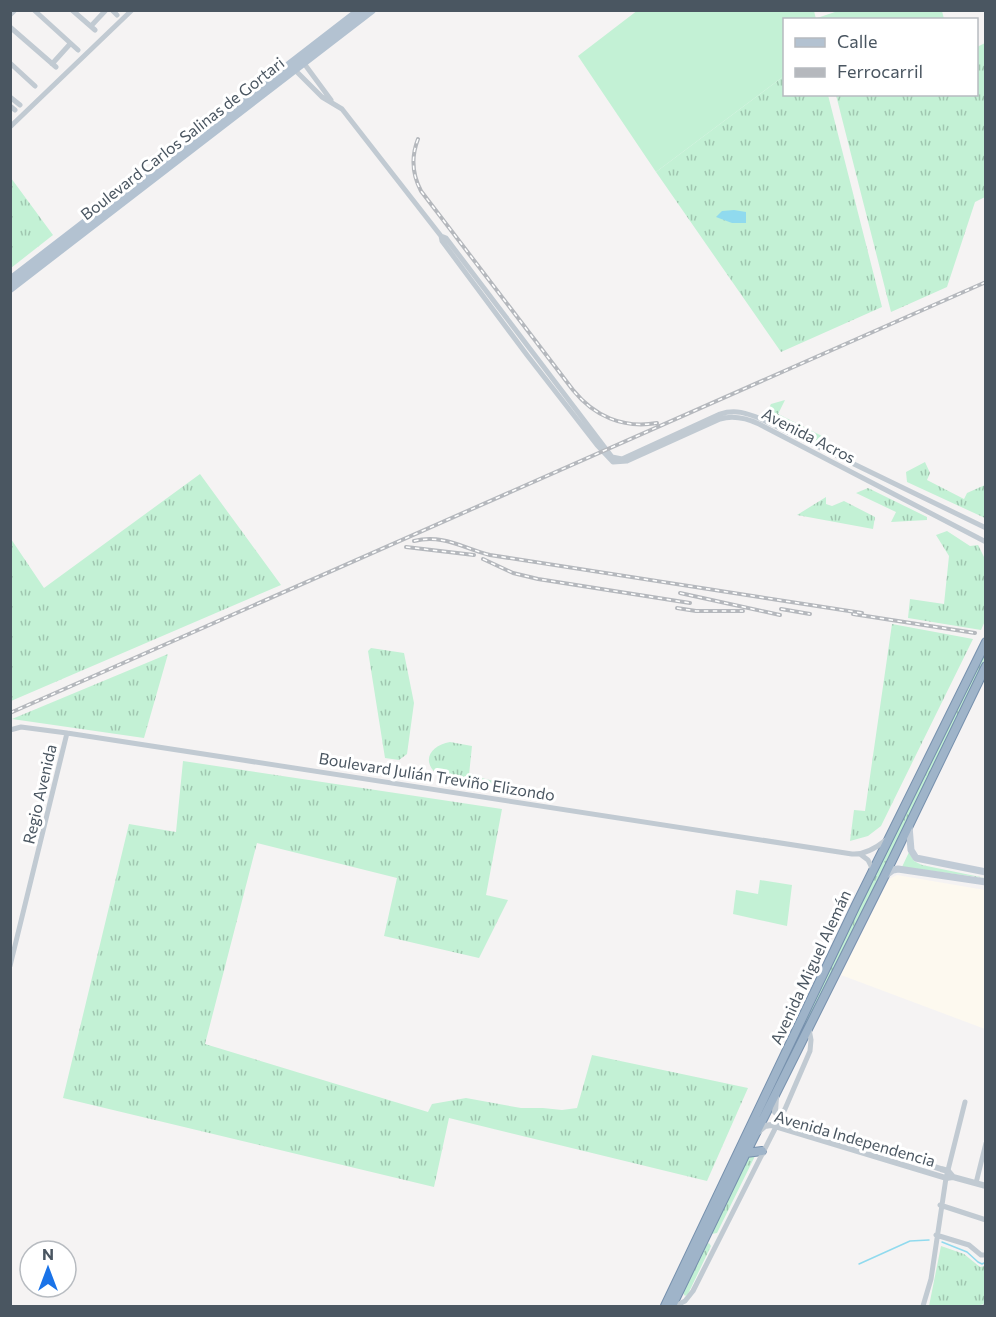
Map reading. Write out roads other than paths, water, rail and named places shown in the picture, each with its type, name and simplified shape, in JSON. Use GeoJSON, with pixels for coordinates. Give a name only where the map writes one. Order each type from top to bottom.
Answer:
{"type":"FeatureCollection","features":[{"type":"Feature","properties":{"kind":"highway","name":"Avenida Miguel Alemán"},"geometry":{"type":"LineString","coordinates":[[665,1306],[873,870],[986,642]]}},
{"type":"Feature","properties":{"kind":"highway","name":"Avenida Miguel Alemán"},"geometry":{"type":"LineString","coordinates":[[674,1306],[746,1153],[986,666]]}},
{"type":"Feature","properties":{"kind":"highway"},"geometry":{"type":"LineString","coordinates":[[746,1153],[762,1151]]}},
{"type":"Feature","properties":{"kind":"main road","name":"Boulevard Carlos Salinas de Gortari"},"geometry":{"type":"LineString","coordinates":[[10,289],[292,68],[360,10]]}},
{"type":"Feature","properties":{"kind":"main road","name":"Boulevard Carlos Salinas de Gortari"},"geometry":{"type":"LineString","coordinates":[[301,60],[372,10]]}},
{"type":"Feature","properties":{"kind":"main road","name":"Boulevard Carlos Salinas de Gortari"},"geometry":{"type":"LineString","coordinates":[[10,280],[292,68]]}},
{"type":"Feature","properties":{"kind":"main road"},"geometry":{"type":"LineString","coordinates":[[10,275],[28,267]]}},
{"type":"Feature","properties":{"kind":"main road"},"geometry":{"type":"LineString","coordinates":[[909,826],[911,850],[916,858],[986,872]]}},
{"type":"Feature","properties":{"kind":"main road"},"geometry":{"type":"LineString","coordinates":[[884,877],[898,869],[986,881]]}},
{"type":"Feature","properties":{"kind":"street"},"geometry":{"type":"LineString","coordinates":[[10,15],[15,10]]}},
{"type":"Feature","properties":{"kind":"street"},"geometry":{"type":"LineString","coordinates":[[34,10],[78,50]]}},
{"type":"Feature","properties":{"kind":"street"},"geometry":{"type":"LineString","coordinates":[[72,10],[93,28],[106,10]]}},
{"type":"Feature","properties":{"kind":"street"},"geometry":{"type":"LineString","coordinates":[[10,127],[132,10]]}},
{"type":"Feature","properties":{"kind":"street"},"geometry":{"type":"LineString","coordinates":[[10,27],[54,65],[70,44]]}},
{"type":"Feature","properties":{"kind":"street"},"geometry":{"type":"LineString","coordinates":[[301,60],[332,101]]}},
{"type":"Feature","properties":{"kind":"street"},"geometry":{"type":"LineString","coordinates":[[10,63],[35,86]]}},
{"type":"Feature","properties":{"kind":"street"},"geometry":{"type":"LineString","coordinates":[[292,68],[322,97],[332,101]]}},
{"type":"Feature","properties":{"kind":"street"},"geometry":{"type":"LineString","coordinates":[[312,86],[318,81]]}},
{"type":"Feature","properties":{"kind":"street"},"geometry":{"type":"LineString","coordinates":[[10,97],[20,105]]}},
{"type":"Feature","properties":{"kind":"street","name":"Avenida Acros"},"geometry":{"type":"LineString","coordinates":[[332,101],[339,105],[357,125],[441,236],[446,238],[558,391],[601,447],[615,461],[622,463],[720,414],[742,412],[761,419],[986,528]]}},
{"type":"Feature","properties":{"kind":"street","name":"Avenida Acros"},"geometry":{"type":"LineString","coordinates":[[655,447],[720,419],[742,418],[759,424],[986,542]]}},
{"type":"Feature","properties":{"kind":"street"},"geometry":{"type":"LineString","coordinates":[[931,513],[936,504]]}},
{"type":"Feature","properties":{"kind":"street"},"geometry":{"type":"LineString","coordinates":[[953,524],[957,515]]}},
{"type":"Feature","properties":{"kind":"street","name":"Boulevard Julián Treviño Elizondo"},"geometry":{"type":"LineString","coordinates":[[10,730],[21,727],[67,733],[860,854]]}},
{"type":"Feature","properties":{"kind":"street","name":"Regio Avenida"},"geometry":{"type":"LineString","coordinates":[[10,966],[67,733]]}},
{"type":"Feature","properties":{"kind":"street"},"geometry":{"type":"LineString","coordinates":[[860,854],[875,849],[889,838]]}},
{"type":"Feature","properties":{"kind":"street"},"geometry":{"type":"LineString","coordinates":[[860,854],[870,862],[873,870]]}},
{"type":"Feature","properties":{"kind":"street"},"geometry":{"type":"LineString","coordinates":[[674,1306],[685,1301],[693,1291],[776,1126],[810,1051],[809,1029]]}},
{"type":"Feature","properties":{"kind":"street","name":"Avenida Independencia"},"geometry":{"type":"LineString","coordinates":[[777,1093],[775,1108],[780,1117],[949,1175]]}},
{"type":"Feature","properties":{"kind":"street"},"geometry":{"type":"LineString","coordinates":[[924,1304],[931,1279],[940,1205],[965,1102]]}},
{"type":"Feature","properties":{"kind":"street","name":"Avenida Independencia"},"geometry":{"type":"LineString","coordinates":[[755,1136],[765,1126],[776,1126],[986,1186]]}},
{"type":"Feature","properties":{"kind":"street"},"geometry":{"type":"LineString","coordinates":[[976,1183],[986,1143]]}},
{"type":"Feature","properties":{"kind":"street"},"geometry":{"type":"LineString","coordinates":[[940,1205],[986,1220]]}},
{"type":"Feature","properties":{"kind":"street"},"geometry":{"type":"LineString","coordinates":[[936,1239],[969,1245],[981,1255],[986,1255]]}},
{"type":"Feature","properties":{"kind":"water"},"geometry":{"type":"Polygon","coordinates":[[[722,211],[746,212],[746,223],[732,223],[716,217],[722,211]]]}},
{"type":"Feature","properties":{"kind":"waterway"},"geometry":{"type":"LineString","coordinates":[[859,1264],[910,1241],[929,1240]]}},
{"type":"Feature","properties":{"kind":"waterway"},"geometry":{"type":"LineString","coordinates":[[942,1242],[967,1252],[982,1264],[986,1262]]}},
{"type":"Feature","properties":{"kind":"railway"},"geometry":{"type":"LineString","coordinates":[[418,139],[414,152],[414,165],[421,191],[573,390],[590,407],[610,418],[632,424],[657,423]]}},
{"type":"Feature","properties":{"kind":"railway"},"geometry":{"type":"LineString","coordinates":[[10,713],[986,282]]}},
{"type":"Feature","properties":{"kind":"railway"},"geometry":{"type":"LineString","coordinates":[[414,541],[434,539],[490,555],[862,613]]}},
{"type":"Feature","properties":{"kind":"railway"},"geometry":{"type":"LineString","coordinates":[[406,547],[474,555]]}},
{"type":"Feature","properties":{"kind":"railway"},"geometry":{"type":"LineString","coordinates":[[483,559],[513,573],[538,579],[690,603]]}},
{"type":"Feature","properties":{"kind":"railway"},"geometry":{"type":"LineString","coordinates":[[680,593],[780,615]]}},
{"type":"Feature","properties":{"kind":"railway"},"geometry":{"type":"LineString","coordinates":[[677,608],[696,611],[743,611]]}},
{"type":"Feature","properties":{"kind":"railway"},"geometry":{"type":"LineString","coordinates":[[781,609],[810,614]]}},
{"type":"Feature","properties":{"kind":"railway"},"geometry":{"type":"LineString","coordinates":[[853,614],[975,633]]}}]}
